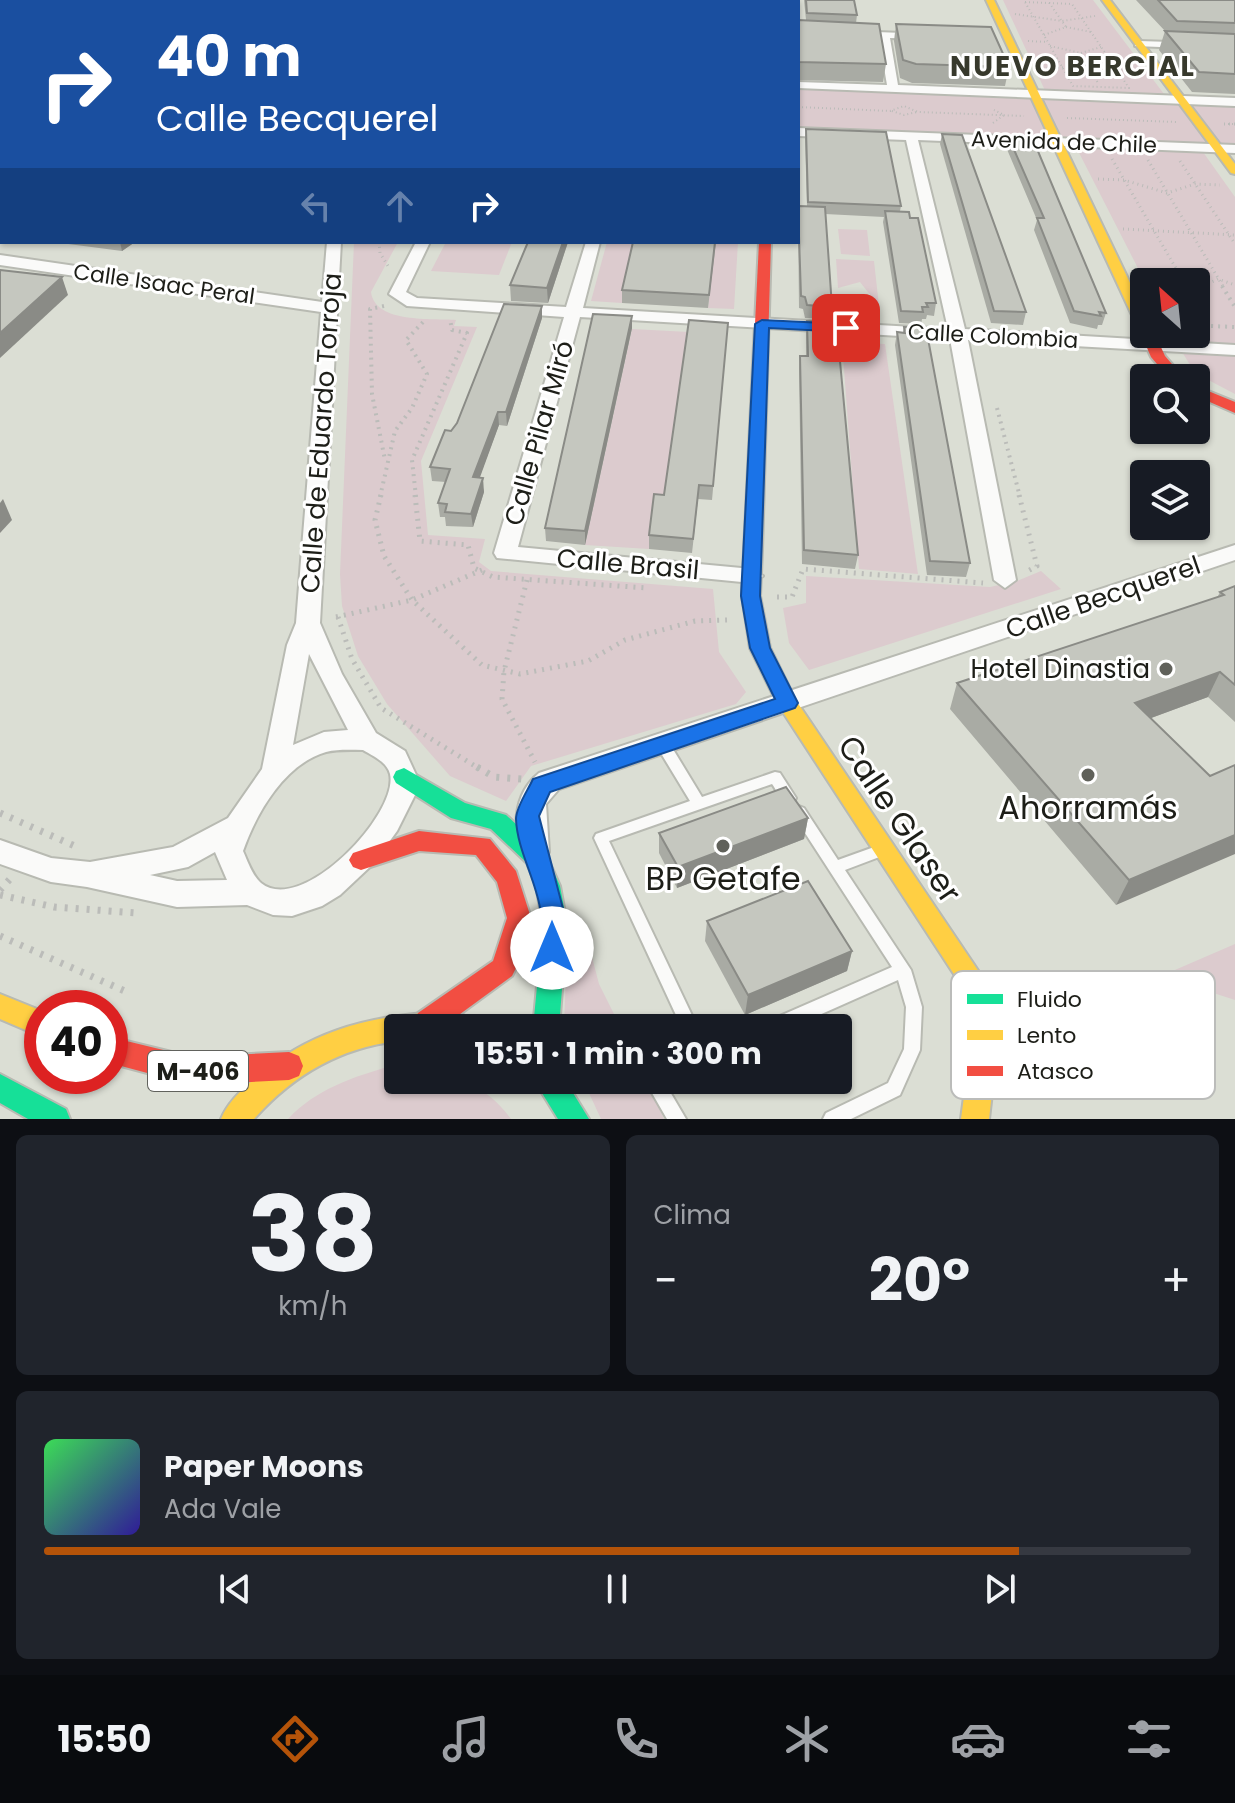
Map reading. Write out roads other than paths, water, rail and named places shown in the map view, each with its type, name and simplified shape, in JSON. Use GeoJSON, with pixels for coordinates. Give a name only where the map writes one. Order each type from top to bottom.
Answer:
{"type":"FeatureCollection","features":[{"type":"Feature","properties":{"kind":"main road"},"geometry":{"type":"LineString","coordinates":[[990,0],[1002,38],[1034,94],[1053,117],[1056,142],[1130,297]]}},
{"type":"Feature","properties":{"kind":"main road"},"geometry":{"type":"LineString","coordinates":[[1105,8],[1227,149],[1230,178]]}},
{"type":"Feature","properties":{"kind":"main road","name":"Calle Glaser"},"geometry":{"type":"LineString","coordinates":[[765,244],[751,596],[760,648],[787,703],[965,971]]}},
{"type":"Feature","properties":{"kind":"main road"},"geometry":{"type":"LineString","coordinates":[[1210,396],[1235,408]]}},
{"type":"Feature","properties":{"kind":"main road"},"geometry":{"type":"LineString","coordinates":[[404,777],[459,811],[498,822],[536,857],[548,886],[555,924],[547,1014]]}},
{"type":"Feature","properties":{"kind":"main road"},"geometry":{"type":"LineString","coordinates":[[361,860],[419,841],[482,846],[508,878],[519,918],[503,968],[438,1014]]}},
{"type":"Feature","properties":{"kind":"main road"},"geometry":{"type":"LineString","coordinates":[[0,1006],[24,1016]]}},
{"type":"Feature","properties":{"kind":"main road","name":"M-406"},"geometry":{"type":"LineString","coordinates":[[235,1119],[289,1066],[334,1041],[384,1026]]}},
{"type":"Feature","properties":{"kind":"main road","name":"M-406"},"geometry":{"type":"LineString","coordinates":[[128,1055],[192,1071],[289,1066]]}},
{"type":"Feature","properties":{"kind":"main road"},"geometry":{"type":"LineString","coordinates":[[0,1088],[56,1119]]}},
{"type":"Feature","properties":{"kind":"main road"},"geometry":{"type":"LineString","coordinates":[[558,1094],[575,1119]]}},
{"type":"Feature","properties":{"kind":"main road","name":"Calle Glaser"},"geometry":{"type":"LineString","coordinates":[[975,1119],[977,1099]]}},
{"type":"Feature","properties":{"kind":"street"},"geometry":{"type":"LineString","coordinates":[[800,32],[940,36]]}},
{"type":"Feature","properties":{"kind":"street"},"geometry":{"type":"LineString","coordinates":[[884,35],[893,89]]}},
{"type":"Feature","properties":{"kind":"street"},"geometry":{"type":"LineString","coordinates":[[1139,44],[1235,47]]}},
{"type":"Feature","properties":{"kind":"street","name":"Avenida de Chile"},"geometry":{"type":"LineString","coordinates":[[800,85],[1235,102]]}},
{"type":"Feature","properties":{"kind":"street","name":"Avenida de Chile"},"geometry":{"type":"LineString","coordinates":[[800,132],[1056,142],[1137,152],[1227,149]]}},
{"type":"Feature","properties":{"kind":"street"},"geometry":{"type":"LineString","coordinates":[[911,136],[958,334],[1005,580]]}},
{"type":"Feature","properties":{"kind":"street","name":"Calle de Eduardo Torroja"},"geometry":{"type":"LineString","coordinates":[[275,771],[299,645],[308,623],[334,244]]}},
{"type":"Feature","properties":{"kind":"street","name":"Calle Colombia"},"geometry":{"type":"LineString","coordinates":[[422,244],[398,288],[396,305],[958,334],[1130,339]]}},
{"type":"Feature","properties":{"kind":"street","name":"Calle Pilar Miró"},"geometry":{"type":"LineString","coordinates":[[505,553],[592,244]]}},
{"type":"Feature","properties":{"kind":"street","name":"Calle Isaac Peral"},"geometry":{"type":"LineString","coordinates":[[0,260],[328,308]]}},
{"type":"Feature","properties":{"kind":"street","name":"Calle Colombia"},"geometry":{"type":"LineString","coordinates":[[1210,347],[1235,350]]}},
{"type":"Feature","properties":{"kind":"street","name":"Calle Becquerel"},"geometry":{"type":"LineString","coordinates":[[536,857],[527,816],[545,783],[1235,552]]}},
{"type":"Feature","properties":{"kind":"street","name":"Calle Brasil"},"geometry":{"type":"LineString","coordinates":[[505,553],[752,576]]}},
{"type":"Feature","properties":{"kind":"street","name":"Calle de Eduardo Torroja"},"geometry":{"type":"LineString","coordinates":[[308,623],[330,675],[367,740]]}},
{"type":"Feature","properties":{"kind":"street"},"geometry":{"type":"LineString","coordinates":[[89,863],[177,894],[250,892],[269,901],[297,900],[341,880],[361,860],[397,807],[404,777],[394,755],[367,740],[313,746],[275,771],[236,827],[229,851],[250,892]]}},
{"type":"Feature","properties":{"kind":"street"},"geometry":{"type":"LineString","coordinates":[[0,852],[24,863],[178,858],[236,827]]}},
{"type":"Feature","properties":{"kind":"lane"},"geometry":{"type":"LineString","coordinates":[[663,745],[699,804]]}},
{"type":"Feature","properties":{"kind":"lane"},"geometry":{"type":"LineString","coordinates":[[683,1014],[601,838],[775,777],[903,970],[914,1007],[912,1050],[894,1089],[832,1119]]}},
{"type":"Feature","properties":{"kind":"lane"},"geometry":{"type":"LineString","coordinates":[[835,867],[883,850]]}},
{"type":"Feature","properties":{"kind":"lane"},"geometry":{"type":"LineString","coordinates":[[804,1014],[903,970]]}},
{"type":"Feature","properties":{"kind":"lane"},"geometry":{"type":"LineString","coordinates":[[662,1094],[677,1119]]}},
{"type":"Feature","properties":{"kind":"place","name":"Hotel Dinastia"},"geometry":{"type":"Point","coordinates":[1166,669]}},
{"type":"Feature","properties":{"kind":"place","name":"Ahorramás"},"geometry":{"type":"Point","coordinates":[1088,775]}},
{"type":"Feature","properties":{"kind":"place","name":"BP Getafe"},"geometry":{"type":"Point","coordinates":[723,846]}},
{"type":"Feature","properties":{"kind":"district","name":"NUEVO BERCIAL"},"geometry":{"type":"Point","coordinates":[1073,66]}}]}
